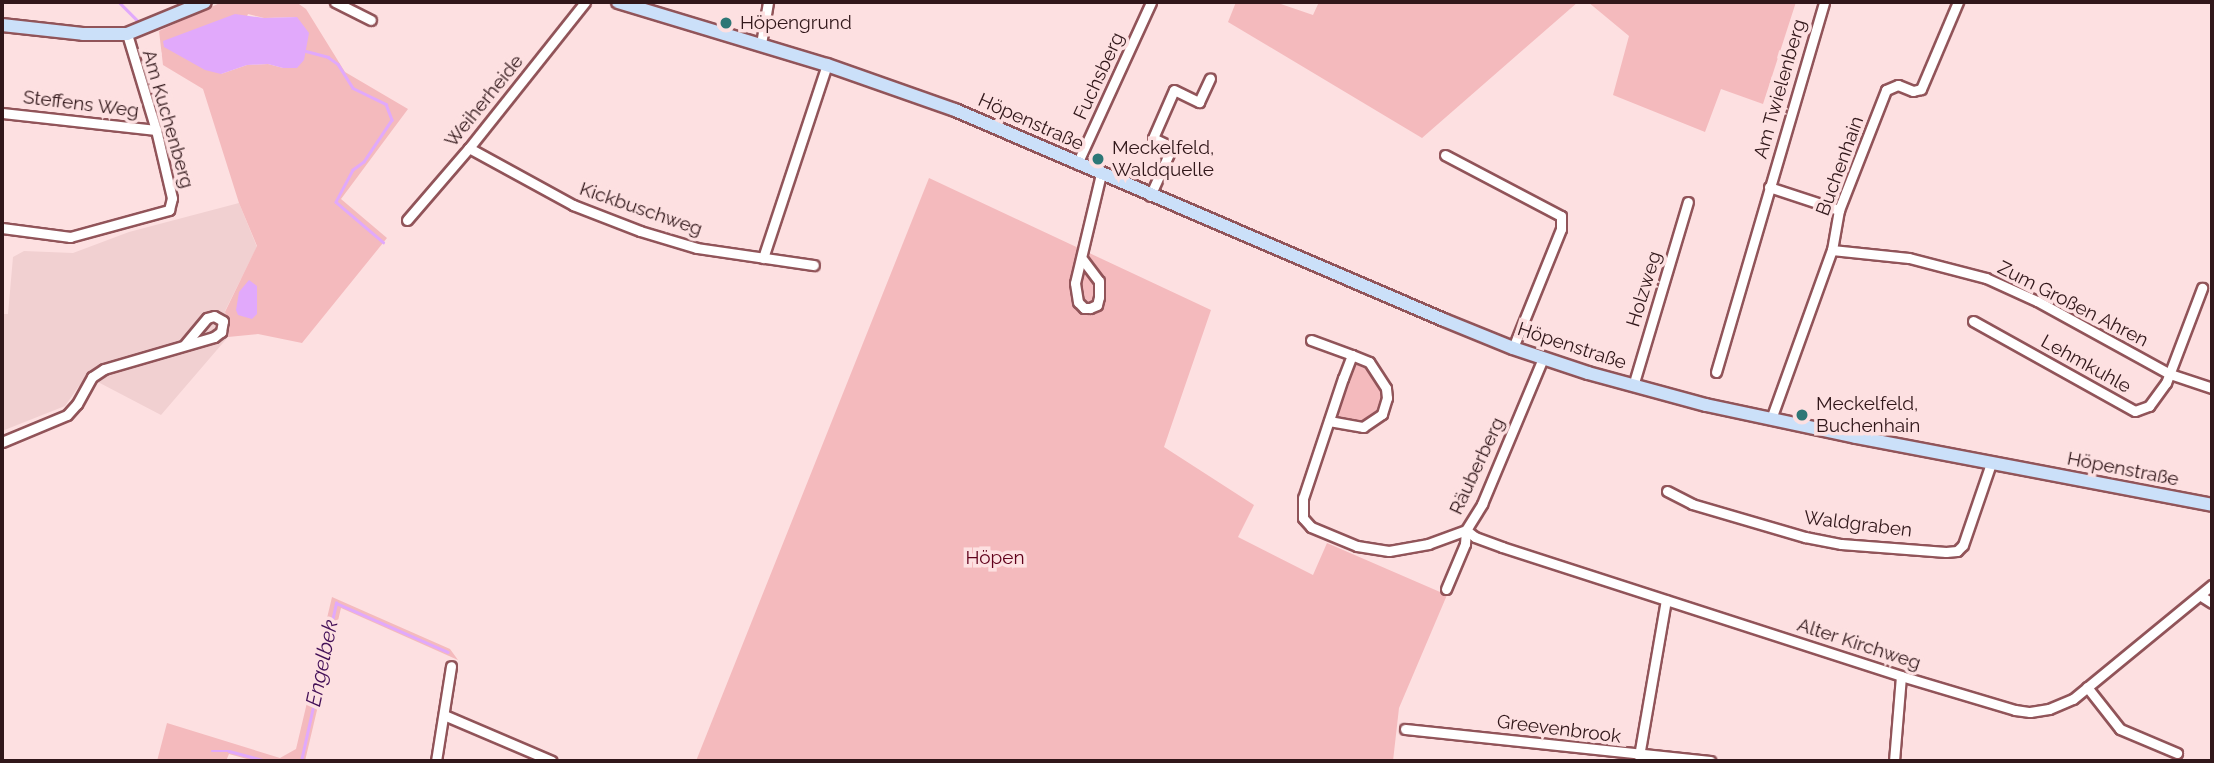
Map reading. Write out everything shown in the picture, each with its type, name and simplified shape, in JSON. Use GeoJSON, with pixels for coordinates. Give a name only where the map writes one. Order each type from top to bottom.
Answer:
{"type":"FeatureCollection","features":[{"type":"Feature","properties":{"kind":"main road"},"geometry":{"type":"LineString","coordinates":[[2,25],[83,34],[127,34],[205,2]]}},
{"type":"Feature","properties":{"kind":"main road","name":"Höpenstraße"},"geometry":{"type":"LineString","coordinates":[[618,2],[827,65],[955,110],[1150,196],[1513,348],[1543,358],[1633,386],[1771,419],[2212,505]]}},
{"type":"Feature","properties":{"kind":"street"},"geometry":{"type":"LineString","coordinates":[[335,2],[371,20]]}},
{"type":"Feature","properties":{"kind":"street","name":"Weiherheide"},"geometry":{"type":"LineString","coordinates":[[407,220],[469,148],[585,2]]}},
{"type":"Feature","properties":{"kind":"street"},"geometry":{"type":"LineString","coordinates":[[761,44],[768,2]]}},
{"type":"Feature","properties":{"kind":"street","name":"Fuchsberg"},"geometry":{"type":"LineString","coordinates":[[1077,164],[1152,2]]}},
{"type":"Feature","properties":{"kind":"street","name":"Am Twielenberg"},"geometry":{"type":"LineString","coordinates":[[1716,372],[1824,2]]}},
{"type":"Feature","properties":{"kind":"street","name":"Buchenhain"},"geometry":{"type":"LineString","coordinates":[[1771,419],[1832,250],[1839,210],[1886,90],[1898,85],[1913,91],[1921,89],[1958,2]]}},
{"type":"Feature","properties":{"kind":"street","name":"Am Kuchenberg"},"geometry":{"type":"LineString","coordinates":[[2,228],[70,237],[169,210],[173,198],[127,34]]}},
{"type":"Feature","properties":{"kind":"street"},"geometry":{"type":"LineString","coordinates":[[763,258],[827,65]]}},
{"type":"Feature","properties":{"kind":"street"},"geometry":{"type":"LineString","coordinates":[[1150,196],[1172,147],[1153,138],[1174,90],[1199,102],[1210,78]]}},
{"type":"Feature","properties":{"kind":"street","name":"Steffens Weg"},"geometry":{"type":"LineString","coordinates":[[2,113],[156,131]]}},
{"type":"Feature","properties":{"kind":"street","name":"Kickbuschweg"},"geometry":{"type":"LineString","coordinates":[[469,148],[573,205],[640,231],[697,248],[814,265]]}},
{"type":"Feature","properties":{"kind":"street"},"geometry":{"type":"LineString","coordinates":[[1445,155],[1562,216],[1562,229],[1513,348]]}},
{"type":"Feature","properties":{"kind":"street"},"geometry":{"type":"LineString","coordinates":[[1083,260],[1099,281],[1097,305],[1090,308],[1084,307],[1076,295],[1076,276],[1083,260],[1101,174]]}},
{"type":"Feature","properties":{"kind":"street","name":"Am Twielenberg"},"geometry":{"type":"LineString","coordinates":[[1769,187],[1839,210]]}},
{"type":"Feature","properties":{"kind":"street","name":"Holzweg"},"geometry":{"type":"LineString","coordinates":[[1633,386],[1688,202]]}},
{"type":"Feature","properties":{"kind":"street","name":"Zum Großen Ahren"},"geometry":{"type":"LineString","coordinates":[[1832,250],[1909,258],[1986,278],[2038,302],[2170,374],[2212,388]]}},
{"type":"Feature","properties":{"kind":"street","name":"Lehmkuhle"},"geometry":{"type":"LineString","coordinates":[[1973,321],[2135,411],[2149,406],[2170,374],[2202,288]]}},
{"type":"Feature","properties":{"kind":"street"},"geometry":{"type":"LineString","coordinates":[[1311,340],[1369,362],[1378,373],[1387,398],[1382,414],[1363,427],[1329,421]]}},
{"type":"Feature","properties":{"kind":"street"},"geometry":{"type":"LineString","coordinates":[[2,442],[67,415],[78,404],[92,377],[104,369],[184,345]]}},
{"type":"Feature","properties":{"kind":"street"},"geometry":{"type":"LineString","coordinates":[[1352,355],[1303,498],[1304,518],[1311,527],[1357,546],[1389,551],[1428,544],[1466,530]]}},
{"type":"Feature","properties":{"kind":"street","name":"Räuberberg"},"geometry":{"type":"LineString","coordinates":[[1447,589],[1465,544],[1466,530],[1482,505],[1543,358]]}},
{"type":"Feature","properties":{"kind":"street","name":"Waldgraben"},"geometry":{"type":"LineString","coordinates":[[1667,491],[1692,504],[1805,537],[1841,544],[1946,552],[1957,551],[1963,545],[1991,463]]}},
{"type":"Feature","properties":{"kind":"street","name":"Alter Kirchweg"},"geometry":{"type":"LineString","coordinates":[[1466,530],[1493,544],[1900,676],[2030,712],[2059,706],[2087,687],[2212,585]]}},
{"type":"Feature","properties":{"kind":"street"},"geometry":{"type":"LineString","coordinates":[[2201,596],[2212,603]]}},
{"type":"Feature","properties":{"kind":"street"},"geometry":{"type":"LineString","coordinates":[[1639,756],[1666,600]]}},
{"type":"Feature","properties":{"kind":"street"},"geometry":{"type":"LineString","coordinates":[[436,761],[451,666]]}},
{"type":"Feature","properties":{"kind":"street"},"geometry":{"type":"LineString","coordinates":[[1894,761],[1900,676]]}},
{"type":"Feature","properties":{"kind":"street"},"geometry":{"type":"LineString","coordinates":[[2087,687],[2120,729],[2177,753]]}},
{"type":"Feature","properties":{"kind":"street"},"geometry":{"type":"LineString","coordinates":[[444,715],[552,761]]}},
{"type":"Feature","properties":{"kind":"street","name":"Greevenbrook"},"geometry":{"type":"LineString","coordinates":[[1405,729],[1639,756],[1710,761]]}},
{"type":"Feature","properties":{"kind":"shaded area"},"geometry":{"type":"Polygon","coordinates":[[[235,14],[264,18],[297,17],[309,33],[304,60],[297,68],[268,64],[247,65],[221,74],[205,70],[164,47],[163,41],[235,14]]]}},
{"type":"Feature","properties":{"kind":"shaded area"},"geometry":{"type":"Polygon","coordinates":[[[239,203],[257,247],[225,311],[230,323],[228,337],[161,415],[96,381],[79,386],[65,406],[2,431],[2,314],[8,314],[13,257],[24,251],[73,253],[129,232],[239,203]]]}},
{"type":"Feature","properties":{"kind":"shaded area"},"geometry":{"type":"Polygon","coordinates":[[[249,280],[257,286],[257,314],[252,319],[238,315],[236,310],[239,292],[249,280]]]}},
{"type":"Feature","properties":{"kind":"green space"},"geometry":{"type":"Polygon","coordinates":[[[222,2],[296,2],[306,9],[345,72],[408,109],[341,199],[387,238],[302,343],[258,334],[228,337],[230,323],[225,312],[257,246],[239,203],[203,89],[163,65],[159,31],[222,2]],[[248,14],[221,74],[247,65],[268,64],[283,68],[297,17],[264,18],[248,14]]]}},
{"type":"Feature","properties":{"kind":"green space"},"geometry":{"type":"Polygon","coordinates":[[[1236,2],[1275,2],[1313,15],[1319,2],[1578,2],[1422,138],[1228,22],[1236,2]]]}},
{"type":"Feature","properties":{"kind":"green space"},"geometry":{"type":"Polygon","coordinates":[[[1588,2],[1796,2],[1763,104],[1721,89],[1705,132],[1613,95],[1629,36],[1588,2]]]}},
{"type":"Feature","properties":{"kind":"green space","name":"Höpen"},"geometry":{"type":"Polygon","coordinates":[[[929,178],[1211,310],[1164,447],[1254,505],[1238,537],[1313,575],[1327,543],[1447,595],[1399,708],[1393,761],[696,761],[929,178]]]}},
{"type":"Feature","properties":{"kind":"green space"},"geometry":{"type":"Polygon","coordinates":[[[1352,355],[1369,363],[1386,389],[1383,411],[1363,427],[1330,420],[1352,355]]]}},
{"type":"Feature","properties":{"kind":"green space"},"geometry":{"type":"Polygon","coordinates":[[[332,597],[450,649],[458,660],[341,608],[305,761],[254,761],[229,754],[226,761],[157,761],[167,723],[280,758],[296,749],[332,597]]]}},
{"type":"Feature","properties":{"kind":"waterway"},"geometry":{"type":"LineString","coordinates":[[119,2],[138,21]]}},
{"type":"Feature","properties":{"kind":"waterway"},"geometry":{"type":"LineString","coordinates":[[306,51],[328,57],[338,64],[353,88],[386,104],[392,120],[364,162],[353,170],[336,202],[383,242]]}},
{"type":"Feature","properties":{"kind":"waterway","name":"Engelbek"},"geometry":{"type":"LineString","coordinates":[[301,761],[336,603],[448,652]]}},
{"type":"Feature","properties":{"kind":"waterway","name":"Engelbek"},"geometry":{"type":"LineString","coordinates":[[212,751],[229,751],[266,761]]}},
{"type":"Feature","properties":{"kind":"place","name":"Höpengrund"},"geometry":{"type":"Point","coordinates":[726,23]}},
{"type":"Feature","properties":{"kind":"place","name":"Meckelfeld, Waldquelle"},"geometry":{"type":"Point","coordinates":[1098,159]}},
{"type":"Feature","properties":{"kind":"place","name":"Meckelfeld, Buchenhain"},"geometry":{"type":"Point","coordinates":[1802,415]}}]}
